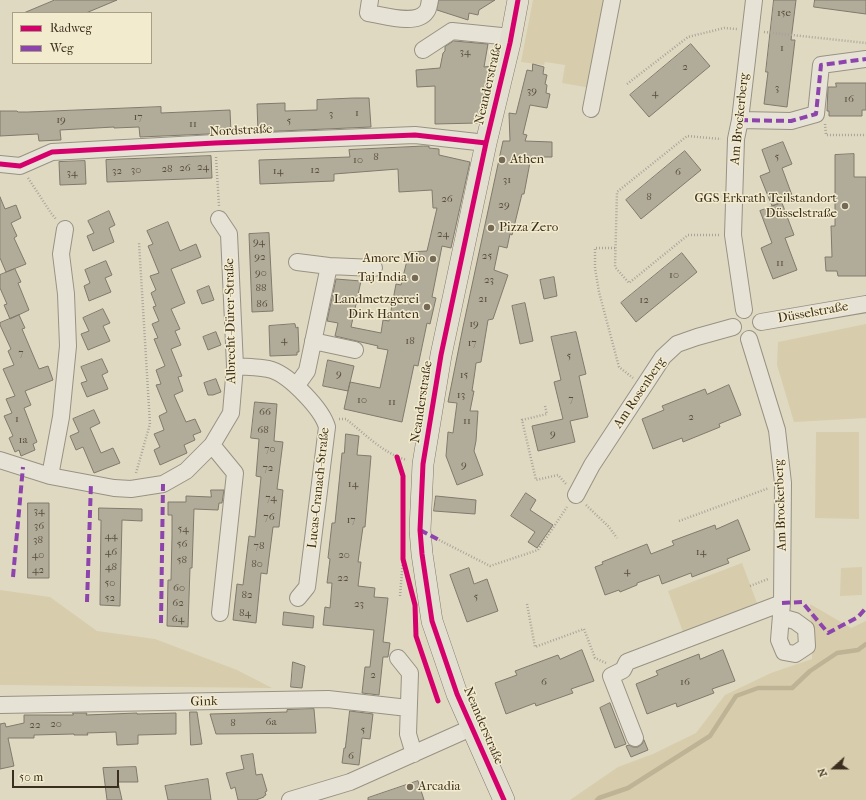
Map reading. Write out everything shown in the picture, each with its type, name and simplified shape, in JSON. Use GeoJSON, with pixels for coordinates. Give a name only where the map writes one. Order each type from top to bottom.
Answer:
{"type":"FeatureCollection","features":[{"type":"Feature","properties":{"kind":"main road","name":"Neanderstraße"},"geometry":{"type":"LineString","coordinates":[[504,800],[457,694],[432,620],[420,530],[423,464],[440,355],[518,0]]}},
{"type":"Feature","properties":{"kind":"street"},"geometry":{"type":"LineString","coordinates":[[370,0],[368,13],[411,20],[421,17],[427,11],[430,0]]}},
{"type":"Feature","properties":{"kind":"street"},"geometry":{"type":"LineString","coordinates":[[592,109],[612,0]]}},
{"type":"Feature","properties":{"kind":"street","name":"Am Brockerberg"},"geometry":{"type":"LineString","coordinates":[[744,310],[733,235],[736,140],[740,120],[754,0]]}},
{"type":"Feature","properties":{"kind":"street"},"geometry":{"type":"LineString","coordinates":[[423,50],[452,31],[511,37]]}},
{"type":"Feature","properties":{"kind":"street"},"geometry":{"type":"LineString","coordinates":[[740,120],[791,121],[816,114],[821,65],[866,59]]}},
{"type":"Feature","properties":{"kind":"street","name":"Nordstraße"},"geometry":{"type":"LineString","coordinates":[[0,164],[20,166],[52,152],[215,143],[415,135],[486,143]]}},
{"type":"Feature","properties":{"kind":"street","name":"Albrecht-Dürer-Straße"},"geometry":{"type":"LineString","coordinates":[[0,460],[50,476],[114,488],[132,489],[163,484],[186,471],[212,445],[231,414],[235,366],[229,234],[219,218]]}},
{"type":"Feature","properties":{"kind":"street"},"geometry":{"type":"LineString","coordinates":[[50,476],[61,417],[68,346],[66,294],[61,254],[65,229]]}},
{"type":"Feature","properties":{"kind":"street"},"geometry":{"type":"LineString","coordinates":[[297,262],[329,266],[374,268]]}},
{"type":"Feature","properties":{"kind":"street"},"geometry":{"type":"LineString","coordinates":[[297,386],[307,371],[329,266]]}},
{"type":"Feature","properties":{"kind":"street","name":"Düsselstraße"},"geometry":{"type":"LineString","coordinates":[[761,322],[866,304]]}},
{"type":"Feature","properties":{"kind":"street"},"geometry":{"type":"LineString","coordinates":[[744,310],[749,310],[757,314],[761,322],[760,331],[749,339],[745,339],[737,335],[733,327],[734,318],[744,310]]}},
{"type":"Feature","properties":{"kind":"street","name":"Am Rosenberg"},"geometry":{"type":"LineString","coordinates":[[576,495],[592,465],[663,357],[677,344],[733,327]]}},
{"type":"Feature","properties":{"kind":"street","name":"Am Brockerberg"},"geometry":{"type":"LineString","coordinates":[[617,673],[627,662],[781,610],[783,483],[776,430],[749,339]]}},
{"type":"Feature","properties":{"kind":"street"},"geometry":{"type":"LineString","coordinates":[[313,341],[355,350]]}},
{"type":"Feature","properties":{"kind":"street","name":"Lucas-Cranach-Straße"},"geometry":{"type":"LineString","coordinates":[[235,366],[272,369],[297,386],[325,418],[328,427],[307,587],[298,598]]}},
{"type":"Feature","properties":{"kind":"street"},"geometry":{"type":"LineString","coordinates":[[212,445],[235,473],[220,613]]}},
{"type":"Feature","properties":{"kind":"street"},"geometry":{"type":"LineString","coordinates":[[398,658],[410,673],[408,734],[414,754]]}},
{"type":"Feature","properties":{"kind":"street"},"geometry":{"type":"LineString","coordinates":[[617,673],[635,738]]}},
{"type":"Feature","properties":{"kind":"street","name":"Gink"},"geometry":{"type":"LineString","coordinates":[[0,705],[328,699],[408,708]]}},
{"type":"Feature","properties":{"kind":"street"},"geometry":{"type":"LineString","coordinates":[[290,800],[350,782],[471,728]]}},
{"type":"Feature","properties":{"kind":"path"},"geometry":{"type":"LineString","coordinates":[[627,84],[688,37],[724,28],[866,43]]}},
{"type":"Feature","properties":{"kind":"path"},"geometry":{"type":"LineString","coordinates":[[819,124],[826,124],[826,135],[866,135]]}},
{"type":"Feature","properties":{"kind":"path"},"geometry":{"type":"LineString","coordinates":[[733,235],[688,235],[629,282],[615,267],[617,192],[687,136],[736,140]]}},
{"type":"Feature","properties":{"kind":"path"},"geometry":{"type":"LineString","coordinates":[[215,143],[219,218]]}},
{"type":"Feature","properties":{"kind":"path"},"geometry":{"type":"LineString","coordinates":[[20,166],[51,213],[65,229]]}},
{"type":"Feature","properties":{"kind":"path"},"geometry":{"type":"LineString","coordinates":[[139,242],[150,424],[140,455]]}},
{"type":"Feature","properties":{"kind":"path"},"geometry":{"type":"LineString","coordinates":[[615,248],[595,248],[595,268],[599,292],[619,367],[644,387]]}},
{"type":"Feature","properties":{"kind":"path"},"geometry":{"type":"LineString","coordinates":[[545,406],[547,414],[522,420],[536,480],[558,475],[617,538]]}},
{"type":"Feature","properties":{"kind":"path"},"geometry":{"type":"LineString","coordinates":[[325,418],[346,419],[397,457]]}},
{"type":"Feature","properties":{"kind":"path"},"geometry":{"type":"LineString","coordinates":[[679,521],[783,483]]}},
{"type":"Feature","properties":{"kind":"path"},"geometry":{"type":"LineString","coordinates":[[439,540],[490,566],[538,550],[576,495]]}},
{"type":"Feature","properties":{"kind":"path"},"geometry":{"type":"LineString","coordinates":[[400,596],[403,559]]}},
{"type":"Feature","properties":{"kind":"path"},"geometry":{"type":"LineString","coordinates":[[527,604],[535,647],[584,629],[595,658],[617,673]]}},
{"type":"Feature","properties":{"kind":"shaded area"},"geometry":{"type":"Polygon","coordinates":[[[533,0],[608,0],[591,88],[562,83],[565,65],[545,62],[544,65],[521,62],[533,0]]]}},
{"type":"Feature","properties":{"kind":"shaded area"},"geometry":{"type":"Polygon","coordinates":[[[866,324],[866,418],[794,422],[777,365],[778,342],[866,324]]]}},
{"type":"Feature","properties":{"kind":"shaded area"},"geometry":{"type":"Polygon","coordinates":[[[816,432],[859,432],[859,519],[815,518],[816,432]]]}},
{"type":"Feature","properties":{"kind":"shaded area"},"geometry":{"type":"Polygon","coordinates":[[[742,563],[757,603],[683,632],[668,591],[742,563]]]}},
{"type":"Feature","properties":{"kind":"shaded area"},"geometry":{"type":"Polygon","coordinates":[[[862,567],[862,595],[840,596],[841,568],[862,567]]]}},
{"type":"Feature","properties":{"kind":"shaded area"},"geometry":{"type":"Polygon","coordinates":[[[0,590],[50,597],[97,631],[155,639],[237,670],[272,688],[0,685],[0,590]]]}},
{"type":"Feature","properties":{"kind":"shaded area"},"geometry":{"type":"Polygon","coordinates":[[[810,604],[851,628],[866,621],[866,800],[570,800],[618,767],[653,754],[696,733],[725,695],[771,673],[812,659],[810,604]]]}},
{"type":"Feature","properties":{"kind":"building"},"geometry":{"type":"Polygon","coordinates":[[[55,0],[117,0],[88,12],[26,12],[55,0]]]}},
{"type":"Feature","properties":{"kind":"building"},"geometry":{"type":"Polygon","coordinates":[[[439,0],[495,0],[479,10],[478,15],[469,13],[468,20],[437,10],[439,0]]]}},
{"type":"Feature","properties":{"kind":"building"},"geometry":{"type":"Polygon","coordinates":[[[774,0],[796,0],[791,40],[795,40],[787,107],[764,104],[774,0]]]}},
{"type":"Feature","properties":{"kind":"building"},"geometry":{"type":"Polygon","coordinates":[[[815,0],[866,0],[866,14],[814,7],[815,0]]]}},
{"type":"Feature","properties":{"kind":"building"},"geometry":{"type":"Polygon","coordinates":[[[454,41],[488,44],[484,67],[492,66],[478,123],[435,124],[435,86],[417,87],[416,70],[440,68],[445,47],[454,41]]]}},
{"type":"Feature","properties":{"kind":"building"},"geometry":{"type":"Polygon","coordinates":[[[691,44],[710,66],[649,117],[630,95],[691,44]]]}},
{"type":"Feature","properties":{"kind":"building"},"geometry":{"type":"Polygon","coordinates":[[[533,64],[544,67],[543,74],[547,75],[545,84],[547,85],[546,93],[550,94],[547,108],[530,105],[523,134],[527,135],[525,141],[552,142],[552,157],[531,157],[524,194],[522,194],[512,235],[510,234],[507,248],[499,246],[494,270],[508,275],[493,319],[488,320],[481,362],[476,363],[472,391],[474,391],[470,411],[478,411],[474,451],[483,475],[457,485],[446,456],[448,432],[453,433],[457,403],[448,402],[503,141],[510,141],[509,113],[516,114],[527,70],[532,71],[533,64]]]}},
{"type":"Feature","properties":{"kind":"building"},"geometry":{"type":"Polygon","coordinates":[[[836,83],[866,83],[866,110],[862,110],[862,116],[829,116],[829,111],[827,111],[828,87],[836,87],[836,83]]]}},
{"type":"Feature","properties":{"kind":"building"},"geometry":{"type":"Polygon","coordinates":[[[369,98],[371,127],[258,132],[257,104],[285,103],[285,111],[317,110],[317,100],[369,98]]]}},
{"type":"Feature","properties":{"kind":"building"},"geometry":{"type":"Polygon","coordinates":[[[161,107],[161,113],[230,110],[231,133],[140,137],[139,127],[114,127],[60,130],[61,140],[39,141],[38,134],[0,136],[0,111],[27,112],[161,107]]]}},
{"type":"Feature","properties":{"kind":"building"},"geometry":{"type":"Polygon","coordinates":[[[783,142],[792,164],[782,168],[793,198],[772,206],[760,176],[770,172],[762,150],[783,142]]]}},
{"type":"Feature","properties":{"kind":"building"},"geometry":{"type":"Polygon","coordinates":[[[429,146],[429,148],[439,149],[439,155],[470,162],[451,248],[442,246],[432,297],[436,298],[430,324],[427,323],[418,366],[414,365],[402,422],[344,409],[350,382],[380,388],[388,350],[377,348],[378,346],[335,336],[338,323],[327,321],[336,279],[361,281],[351,327],[381,333],[383,320],[389,321],[396,284],[401,285],[409,252],[427,251],[437,208],[433,208],[432,190],[399,192],[398,169],[334,174],[334,181],[260,184],[259,160],[350,157],[349,150],[429,146]]]}},
{"type":"Feature","properties":{"kind":"building"},"geometry":{"type":"Polygon","coordinates":[[[685,151],[701,170],[641,219],[626,200],[685,151]]]}},
{"type":"Feature","properties":{"kind":"building","name":"GGS Erkrath Teilstandort Düsselstraße"},"geometry":{"type":"Polygon","coordinates":[[[854,154],[854,177],[866,177],[866,276],[838,276],[837,271],[826,271],[825,257],[832,257],[831,226],[835,226],[835,155],[854,154]]]}},
{"type":"Feature","properties":{"kind":"building"},"geometry":{"type":"Polygon","coordinates":[[[211,156],[212,178],[107,182],[106,160],[211,156]]]}},
{"type":"Feature","properties":{"kind":"building"},"geometry":{"type":"Polygon","coordinates":[[[85,161],[86,184],[60,185],[59,162],[85,161]]]}},
{"type":"Feature","properties":{"kind":"building"},"geometry":{"type":"Polygon","coordinates":[[[0,197],[5,209],[16,205],[21,218],[11,223],[17,236],[14,238],[26,264],[6,272],[0,258],[0,197]]]}},
{"type":"Feature","properties":{"kind":"building"},"geometry":{"type":"Polygon","coordinates":[[[782,203],[794,235],[785,238],[797,270],[773,279],[761,248],[772,243],[760,211],[782,203]]]}},
{"type":"Feature","properties":{"kind":"building"},"geometry":{"type":"Polygon","coordinates":[[[109,211],[115,225],[109,228],[114,242],[93,251],[87,236],[94,233],[88,221],[109,211]]]}},
{"type":"Feature","properties":{"kind":"building"},"geometry":{"type":"Polygon","coordinates":[[[168,222],[180,251],[196,244],[201,257],[171,269],[185,303],[171,309],[180,329],[175,331],[181,345],[171,349],[182,376],[178,377],[183,391],[174,395],[186,422],[195,419],[201,432],[193,435],[195,440],[184,445],[187,453],[160,465],[154,450],[160,447],[154,434],[164,430],[159,416],[167,412],[156,385],[161,384],[156,370],[165,366],[154,339],[158,338],[152,324],[159,321],[153,307],[156,306],[151,293],[156,290],[150,276],[159,273],[148,246],[153,244],[147,231],[168,222]]]}},
{"type":"Feature","properties":{"kind":"building"},"geometry":{"type":"Polygon","coordinates":[[[269,233],[273,311],[252,312],[249,234],[269,233]]]}},
{"type":"Feature","properties":{"kind":"building"},"geometry":{"type":"Polygon","coordinates":[[[682,253],[697,272],[636,322],[621,303],[682,253]]]}},
{"type":"Feature","properties":{"kind":"building"},"geometry":{"type":"Polygon","coordinates":[[[106,261],[112,275],[105,278],[111,292],[89,301],[84,286],[90,283],[85,270],[106,261]]]}},
{"type":"Feature","properties":{"kind":"building"},"geometry":{"type":"Polygon","coordinates":[[[15,269],[21,282],[18,283],[29,310],[10,319],[4,305],[7,304],[0,288],[0,275],[15,269]]]}},
{"type":"Feature","properties":{"kind":"building"},"geometry":{"type":"Polygon","coordinates":[[[554,277],[557,296],[544,299],[540,280],[554,277]]]}},
{"type":"Feature","properties":{"kind":"building"},"geometry":{"type":"Polygon","coordinates":[[[209,286],[214,300],[202,304],[197,291],[209,286]]]}},
{"type":"Feature","properties":{"kind":"building"},"geometry":{"type":"Polygon","coordinates":[[[525,303],[533,341],[520,344],[512,306],[525,303]]]}},
{"type":"Feature","properties":{"kind":"building"},"geometry":{"type":"Polygon","coordinates":[[[103,309],[110,323],[103,326],[110,341],[88,350],[81,334],[89,331],[83,318],[103,309]]]}},
{"type":"Feature","properties":{"kind":"building"},"geometry":{"type":"Polygon","coordinates":[[[19,315],[25,328],[22,329],[39,369],[48,366],[53,380],[25,391],[31,405],[24,408],[37,442],[33,444],[35,450],[21,456],[19,450],[15,452],[9,438],[13,436],[4,416],[12,413],[6,399],[15,396],[3,369],[14,365],[8,351],[11,349],[0,325],[0,323],[19,315]]]}},
{"type":"Feature","properties":{"kind":"building"},"geometry":{"type":"Polygon","coordinates":[[[295,324],[296,328],[298,327],[299,352],[297,352],[297,355],[270,356],[269,326],[295,324]]]}},
{"type":"Feature","properties":{"kind":"building"},"geometry":{"type":"Polygon","coordinates":[[[216,332],[221,345],[208,350],[203,337],[216,332]]]}},
{"type":"Feature","properties":{"kind":"building"},"geometry":{"type":"Polygon","coordinates":[[[576,332],[586,374],[579,376],[588,417],[570,421],[575,442],[538,451],[532,426],[563,419],[554,382],[561,380],[551,337],[576,332]]]}},
{"type":"Feature","properties":{"kind":"building"},"geometry":{"type":"Polygon","coordinates":[[[102,359],[108,372],[102,375],[108,389],[87,397],[81,383],[87,381],[81,367],[102,359]]]}},
{"type":"Feature","properties":{"kind":"building"},"geometry":{"type":"Polygon","coordinates":[[[328,360],[354,366],[348,391],[323,386],[328,360]]]}},
{"type":"Feature","properties":{"kind":"building"},"geometry":{"type":"Polygon","coordinates":[[[216,379],[221,392],[208,395],[204,383],[216,379]]]}},
{"type":"Feature","properties":{"kind":"building"},"geometry":{"type":"Polygon","coordinates":[[[729,385],[741,415],[719,424],[720,427],[683,442],[682,438],[653,449],[642,419],[664,410],[662,406],[705,389],[707,394],[729,385]]]}},
{"type":"Feature","properties":{"kind":"building"},"geometry":{"type":"Polygon","coordinates":[[[255,402],[277,404],[274,441],[283,442],[277,489],[283,490],[279,527],[273,527],[267,574],[261,573],[256,623],[233,620],[237,584],[243,585],[249,536],[255,537],[261,477],[256,476],[259,439],[251,438],[255,402]]]}},
{"type":"Feature","properties":{"kind":"building"},"geometry":{"type":"Polygon","coordinates":[[[94,410],[100,423],[90,428],[101,453],[113,448],[120,463],[94,473],[83,447],[76,450],[70,436],[79,432],[73,419],[94,410]]]}},
{"type":"Feature","properties":{"kind":"building"},"geometry":{"type":"Polygon","coordinates":[[[346,434],[359,436],[357,455],[371,456],[365,527],[363,527],[358,562],[361,562],[358,586],[375,588],[374,597],[388,598],[383,642],[390,643],[388,657],[383,657],[379,695],[362,693],[365,667],[370,667],[374,630],[323,625],[325,607],[330,608],[332,583],[327,583],[330,559],[328,558],[332,523],[335,523],[342,453],[344,453],[346,434]]]}},
{"type":"Feature","properties":{"kind":"building"},"geometry":{"type":"Polygon","coordinates":[[[211,490],[224,490],[222,503],[219,503],[218,510],[194,509],[188,627],[167,626],[168,580],[171,580],[172,536],[172,515],[168,515],[168,502],[186,502],[186,496],[211,497],[211,490]]]}},
{"type":"Feature","properties":{"kind":"building"},"geometry":{"type":"Polygon","coordinates":[[[526,493],[536,500],[530,510],[553,525],[537,548],[528,542],[535,532],[511,516],[526,493]]]}},
{"type":"Feature","properties":{"kind":"building"},"geometry":{"type":"Polygon","coordinates":[[[436,496],[476,500],[475,514],[434,511],[436,496]]]}},
{"type":"Feature","properties":{"kind":"building"},"geometry":{"type":"Polygon","coordinates":[[[28,503],[49,503],[49,578],[28,578],[28,503]]]}},
{"type":"Feature","properties":{"kind":"building"},"geometry":{"type":"Polygon","coordinates":[[[99,508],[142,509],[142,521],[122,520],[120,606],[100,605],[101,520],[99,520],[99,508]]]}},
{"type":"Feature","properties":{"kind":"building"},"geometry":{"type":"Polygon","coordinates":[[[738,520],[750,550],[727,559],[729,563],[692,577],[691,573],[662,584],[659,575],[637,583],[637,585],[620,592],[619,590],[605,595],[595,567],[603,564],[602,562],[647,544],[651,554],[674,545],[672,541],[715,525],[716,529],[738,520]]]}},
{"type":"Feature","properties":{"kind":"building"},"geometry":{"type":"Polygon","coordinates":[[[469,568],[474,584],[487,579],[498,611],[467,622],[450,575],[469,568]]]}},
{"type":"Feature","properties":{"kind":"building"},"geometry":{"type":"Polygon","coordinates":[[[284,612],[314,616],[313,628],[283,625],[284,612]]]}},
{"type":"Feature","properties":{"kind":"building"},"geometry":{"type":"Polygon","coordinates":[[[582,650],[594,681],[571,689],[573,693],[536,706],[535,703],[506,714],[495,683],[517,675],[515,671],[558,655],[560,659],[582,650]]]}},
{"type":"Feature","properties":{"kind":"building"},"geometry":{"type":"Polygon","coordinates":[[[723,650],[735,681],[712,689],[714,693],[677,707],[676,703],[647,714],[636,684],[658,675],[656,671],[699,654],[700,659],[723,650]]]}},
{"type":"Feature","properties":{"kind":"building"},"geometry":{"type":"Polygon","coordinates":[[[293,662],[305,666],[302,688],[291,687],[293,662]]]}},
{"type":"Feature","properties":{"kind":"building"},"geometry":{"type":"Polygon","coordinates":[[[610,703],[626,744],[615,748],[600,708],[610,703]]]}},
{"type":"Feature","properties":{"kind":"building"},"geometry":{"type":"Polygon","coordinates":[[[314,709],[316,733],[216,734],[210,714],[287,712],[287,710],[314,709]]]}},
{"type":"Feature","properties":{"kind":"building"},"geometry":{"type":"Polygon","coordinates":[[[350,711],[373,714],[370,739],[362,738],[359,765],[342,763],[350,711]]]}},
{"type":"Feature","properties":{"kind":"building"},"geometry":{"type":"Polygon","coordinates":[[[190,712],[197,712],[202,744],[191,745],[190,712]]]}},
{"type":"Feature","properties":{"kind":"building"},"geometry":{"type":"Polygon","coordinates":[[[73,713],[87,713],[86,715],[176,713],[176,734],[138,735],[138,744],[117,745],[116,732],[87,733],[88,735],[34,735],[34,738],[8,738],[14,766],[0,769],[0,724],[5,723],[6,727],[24,723],[24,715],[73,715],[73,713]]]}},
{"type":"Feature","properties":{"kind":"building"},"geometry":{"type":"Polygon","coordinates":[[[644,740],[648,750],[631,757],[626,746],[629,745],[638,747],[644,740]]]}},
{"type":"Feature","properties":{"kind":"building"},"geometry":{"type":"Polygon","coordinates":[[[253,754],[256,775],[262,774],[267,791],[265,792],[266,795],[256,800],[238,800],[235,787],[231,789],[226,773],[244,769],[241,756],[253,754]]]}},
{"type":"Feature","properties":{"kind":"building"},"geometry":{"type":"Polygon","coordinates":[[[136,767],[138,782],[118,782],[122,800],[107,800],[103,768],[136,767]]]}},
{"type":"Feature","properties":{"kind":"building"},"geometry":{"type":"Polygon","coordinates":[[[208,779],[211,800],[168,800],[165,786],[208,779]]]}},
{"type":"Feature","properties":{"kind":"building","name":"Arcadia"},"geometry":{"type":"Polygon","coordinates":[[[418,781],[424,800],[368,800],[368,798],[418,781]]]}},
{"type":"Feature","properties":{"kind":"waterway"},"geometry":{"type":"LineString","coordinates":[[597,800],[628,788],[710,736],[736,696],[758,688],[792,688],[810,671],[837,653],[858,650],[866,644]]}},
{"type":"Feature","properties":{"kind":"marked path"},"geometry":{"type":"LineString","coordinates":[[740,120],[791,121],[816,114],[821,65],[866,59]]}},
{"type":"Feature","properties":{"kind":"marked path"},"geometry":{"type":"LineString","coordinates":[[13,577],[23,467]]}},
{"type":"Feature","properties":{"kind":"marked path"},"geometry":{"type":"LineString","coordinates":[[87,602],[91,483]]}},
{"type":"Feature","properties":{"kind":"marked path"},"geometry":{"type":"LineString","coordinates":[[161,623],[163,484]]}},
{"type":"Feature","properties":{"kind":"marked path"},"geometry":{"type":"LineString","coordinates":[[420,530],[439,540]]}},
{"type":"Feature","properties":{"kind":"marked path"},"geometry":{"type":"LineString","coordinates":[[782,603],[802,602],[828,633],[858,617],[866,608]]}},
{"type":"Feature","properties":{"kind":"cycle path"},"geometry":{"type":"LineString","coordinates":[[504,800],[457,694],[432,621],[420,530],[423,464],[441,355],[486,143],[510,43],[518,0]]}},
{"type":"Feature","properties":{"kind":"cycle path"},"geometry":{"type":"LineString","coordinates":[[0,164],[20,166],[52,152],[215,143],[415,135],[486,143]]}},
{"type":"Feature","properties":{"kind":"cycle path"},"geometry":{"type":"LineString","coordinates":[[397,457],[403,476],[403,559],[415,605],[416,636],[438,701]]}},
{"type":"Feature","properties":{"kind":"place","name":"Athen"},"geometry":{"type":"Point","coordinates":[502,160]}},
{"type":"Feature","properties":{"kind":"place","name":"GGS Erkrath Teilstandort Düsselstraße"},"geometry":{"type":"Point","coordinates":[845,206]}},
{"type":"Feature","properties":{"kind":"place","name":"Pizza Zero"},"geometry":{"type":"Point","coordinates":[491,228]}},
{"type":"Feature","properties":{"kind":"place","name":"Amore Mio"},"geometry":{"type":"Point","coordinates":[433,259]}},
{"type":"Feature","properties":{"kind":"place","name":"Taj India"},"geometry":{"type":"Point","coordinates":[415,278]}},
{"type":"Feature","properties":{"kind":"place","name":"Landmetzgerei Dirk Hanten"},"geometry":{"type":"Point","coordinates":[427,307]}},
{"type":"Feature","properties":{"kind":"place","name":"Arcadia"},"geometry":{"type":"Point","coordinates":[410,787]}}]}
